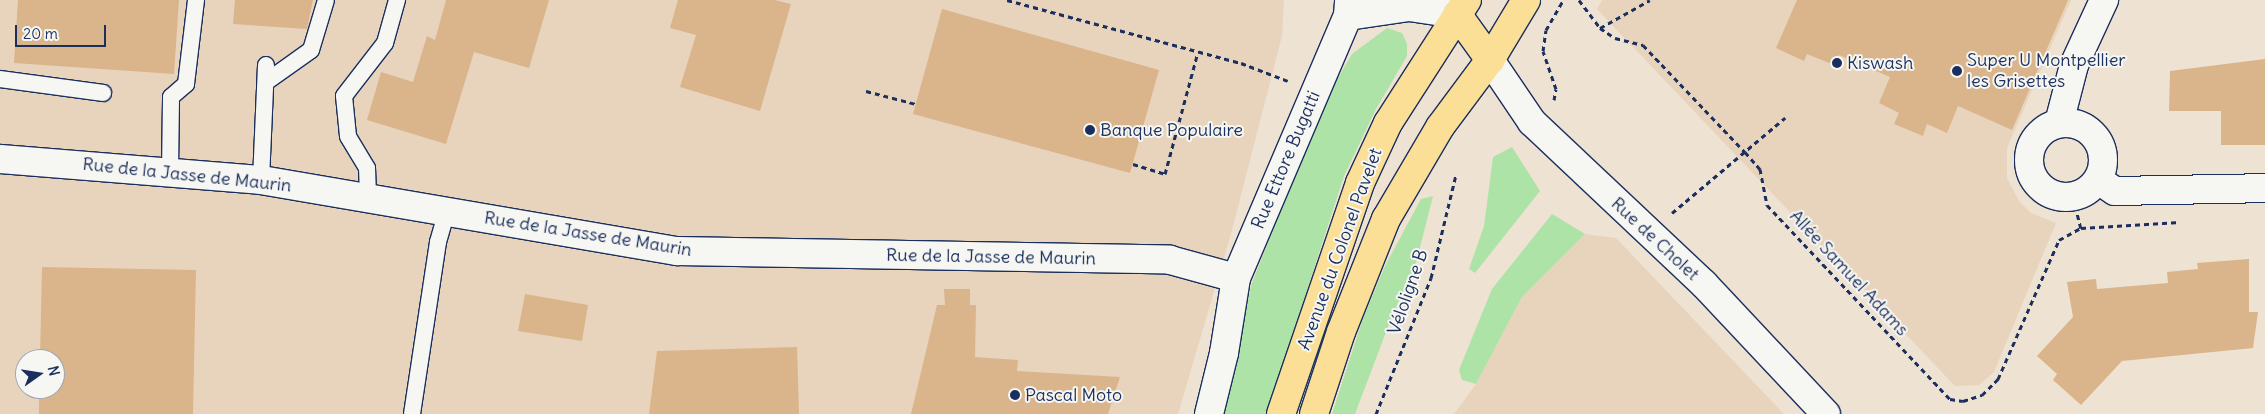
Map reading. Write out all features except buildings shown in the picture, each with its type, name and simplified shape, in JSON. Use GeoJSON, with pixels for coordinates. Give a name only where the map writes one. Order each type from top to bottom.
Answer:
{"type":"FeatureCollection","features":[{"type":"Feature","properties":{"kind":"main road","name":"Avenue du Colonel Pavelet"},"geometry":{"type":"LineString","coordinates":[[1314,414],[1340,332],[1386,218],[1440,127],[1490,60],[1526,0]]}},
{"type":"Feature","properties":{"kind":"main road","name":"Avenue du Colonel Pavelet"},"geometry":{"type":"LineString","coordinates":[[1281,414],[1360,183],[1388,123],[1455,4]]}},
{"type":"Feature","properties":{"kind":"main road"},"geometry":{"type":"LineString","coordinates":[[1455,4],[1490,60]]}},
{"type":"Feature","properties":{"kind":"street"},"geometry":{"type":"LineString","coordinates":[[2059,123],[2074,65],[2104,0]]}},
{"type":"Feature","properties":{"kind":"street","name":"Rue Ettore Bugatti"},"geometry":{"type":"LineString","coordinates":[[1209,414],[1224,353],[1236,278],[1349,8],[1455,4]]}},
{"type":"Feature","properties":{"kind":"street","name":"Rue de Cholet"},"geometry":{"type":"LineString","coordinates":[[1490,60],[1532,122],[1648,234],[1704,284],[1826,414]]}},
{"type":"Feature","properties":{"kind":"street"},"geometry":{"type":"LineString","coordinates":[[2059,123],[2083,127],[2097,139],[2103,156],[2098,180],[2083,194],[2073,197],[2046,192],[2030,170],[2032,145],[2048,128],[2059,123]]}},
{"type":"Feature","properties":{"kind":"street","name":"Rue de la Jasse de Maurin"},"geometry":{"type":"LineString","coordinates":[[0,159],[170,171],[261,180],[368,196],[677,251],[1170,260],[1236,278]]}},
{"type":"Feature","properties":{"kind":"street"},"geometry":{"type":"LineString","coordinates":[[2098,180],[2115,190],[2265,188]]}},
{"type":"Feature","properties":{"kind":"lane"},"geometry":{"type":"LineString","coordinates":[[170,171],[171,97],[186,84],[196,0]]}},
{"type":"Feature","properties":{"kind":"lane"},"geometry":{"type":"LineString","coordinates":[[266,82],[311,50],[326,0]]}},
{"type":"Feature","properties":{"kind":"lane"},"geometry":{"type":"LineString","coordinates":[[368,196],[367,168],[348,136],[344,96],[385,43],[397,0]]}},
{"type":"Feature","properties":{"kind":"lane"},"geometry":{"type":"LineString","coordinates":[[261,180],[266,65]]}},
{"type":"Feature","properties":{"kind":"lane"},"geometry":{"type":"LineString","coordinates":[[0,79],[103,93]]}},
{"type":"Feature","properties":{"kind":"lane"},"geometry":{"type":"LineString","coordinates":[[412,414],[438,242],[447,211]]}},
{"type":"Feature","properties":{"kind":"path"},"geometry":{"type":"LineString","coordinates":[[1007,0],[1272,74],[1313,94]]}},
{"type":"Feature","properties":{"kind":"path"},"geometry":{"type":"LineString","coordinates":[[1554,100],[1556,89],[1543,51],[1546,30],[1563,0]]}},
{"type":"Feature","properties":{"kind":"path","name":"Allée Samuel Adams"},"geometry":{"type":"LineString","coordinates":[[1579,0],[1600,28],[1615,38],[1644,46],[1745,152],[1760,169],[1767,205],[1950,399],[1963,401],[1982,395],[1998,379],[2059,240],[2081,228]]}},
{"type":"Feature","properties":{"kind":"path"},"geometry":{"type":"LineString","coordinates":[[1600,28],[1650,0]]}},
{"type":"Feature","properties":{"kind":"path"},"geometry":{"type":"LineString","coordinates":[[1133,164],[1165,174],[1198,52]]}},
{"type":"Feature","properties":{"kind":"path"},"geometry":{"type":"LineString","coordinates":[[866,91],[916,104]]}},
{"type":"Feature","properties":{"kind":"path"},"geometry":{"type":"LineString","coordinates":[[1648,234],[1784,118]]}},
{"type":"Feature","properties":{"kind":"path","name":"Véloligne B"},"geometry":{"type":"LineString","coordinates":[[1376,414],[1430,278],[1456,175]]}},
{"type":"Feature","properties":{"kind":"path"},"geometry":{"type":"LineString","coordinates":[[2073,197],[2081,228],[2190,221]]}},
{"type":"Feature","properties":{"kind":"shaded area"},"geometry":{"type":"Polygon","coordinates":[[[0,0],[1284,0],[1282,36],[1231,234],[1178,414],[0,414],[0,0]]]}},
{"type":"Feature","properties":{"kind":"shaded area"},"geometry":{"type":"Polygon","coordinates":[[[1602,0],[2071,0],[2007,148],[2007,178],[2019,201],[2031,213],[2056,223],[1994,372],[1979,385],[1955,386],[1597,9],[1602,0]]]}},
{"type":"Feature","properties":{"kind":"shaded area"},"geometry":{"type":"Polygon","coordinates":[[[1585,234],[1616,238],[1784,414],[1454,414],[1476,384],[1522,297],[1585,234]]]}},
{"type":"Feature","properties":{"kind":"green space"},"geometry":{"type":"Polygon","coordinates":[[[1387,28],[1402,33],[1407,44],[1407,56],[1376,109],[1344,176],[1267,414],[1219,414],[1252,283],[1300,161],[1332,88],[1352,54],[1387,28]]]}},
{"type":"Feature","properties":{"kind":"green space"},"geometry":{"type":"Polygon","coordinates":[[[1512,147],[1540,191],[1475,273],[1469,269],[1484,226],[1493,157],[1512,147]]]}},
{"type":"Feature","properties":{"kind":"green space"},"geometry":{"type":"Polygon","coordinates":[[[1433,196],[1416,263],[1392,316],[1355,414],[1332,414],[1363,318],[1385,266],[1421,199],[1433,196]]]}},
{"type":"Feature","properties":{"kind":"green space"},"geometry":{"type":"Polygon","coordinates":[[[1552,214],[1585,234],[1522,297],[1476,384],[1462,380],[1459,370],[1492,289],[1552,214]]]}},
{"type":"Feature","properties":{"kind":"place","name":"Kiswash"},"geometry":{"type":"Point","coordinates":[1837,63]}},
{"type":"Feature","properties":{"kind":"place","name":"Super U Montpellier les Grisettes"},"geometry":{"type":"Point","coordinates":[1957,71]}},
{"type":"Feature","properties":{"kind":"place","name":"Banque Populaire"},"geometry":{"type":"Point","coordinates":[1090,130]}},
{"type":"Feature","properties":{"kind":"place","name":"Pascal Moto"},"geometry":{"type":"Point","coordinates":[1015,395]}}]}
